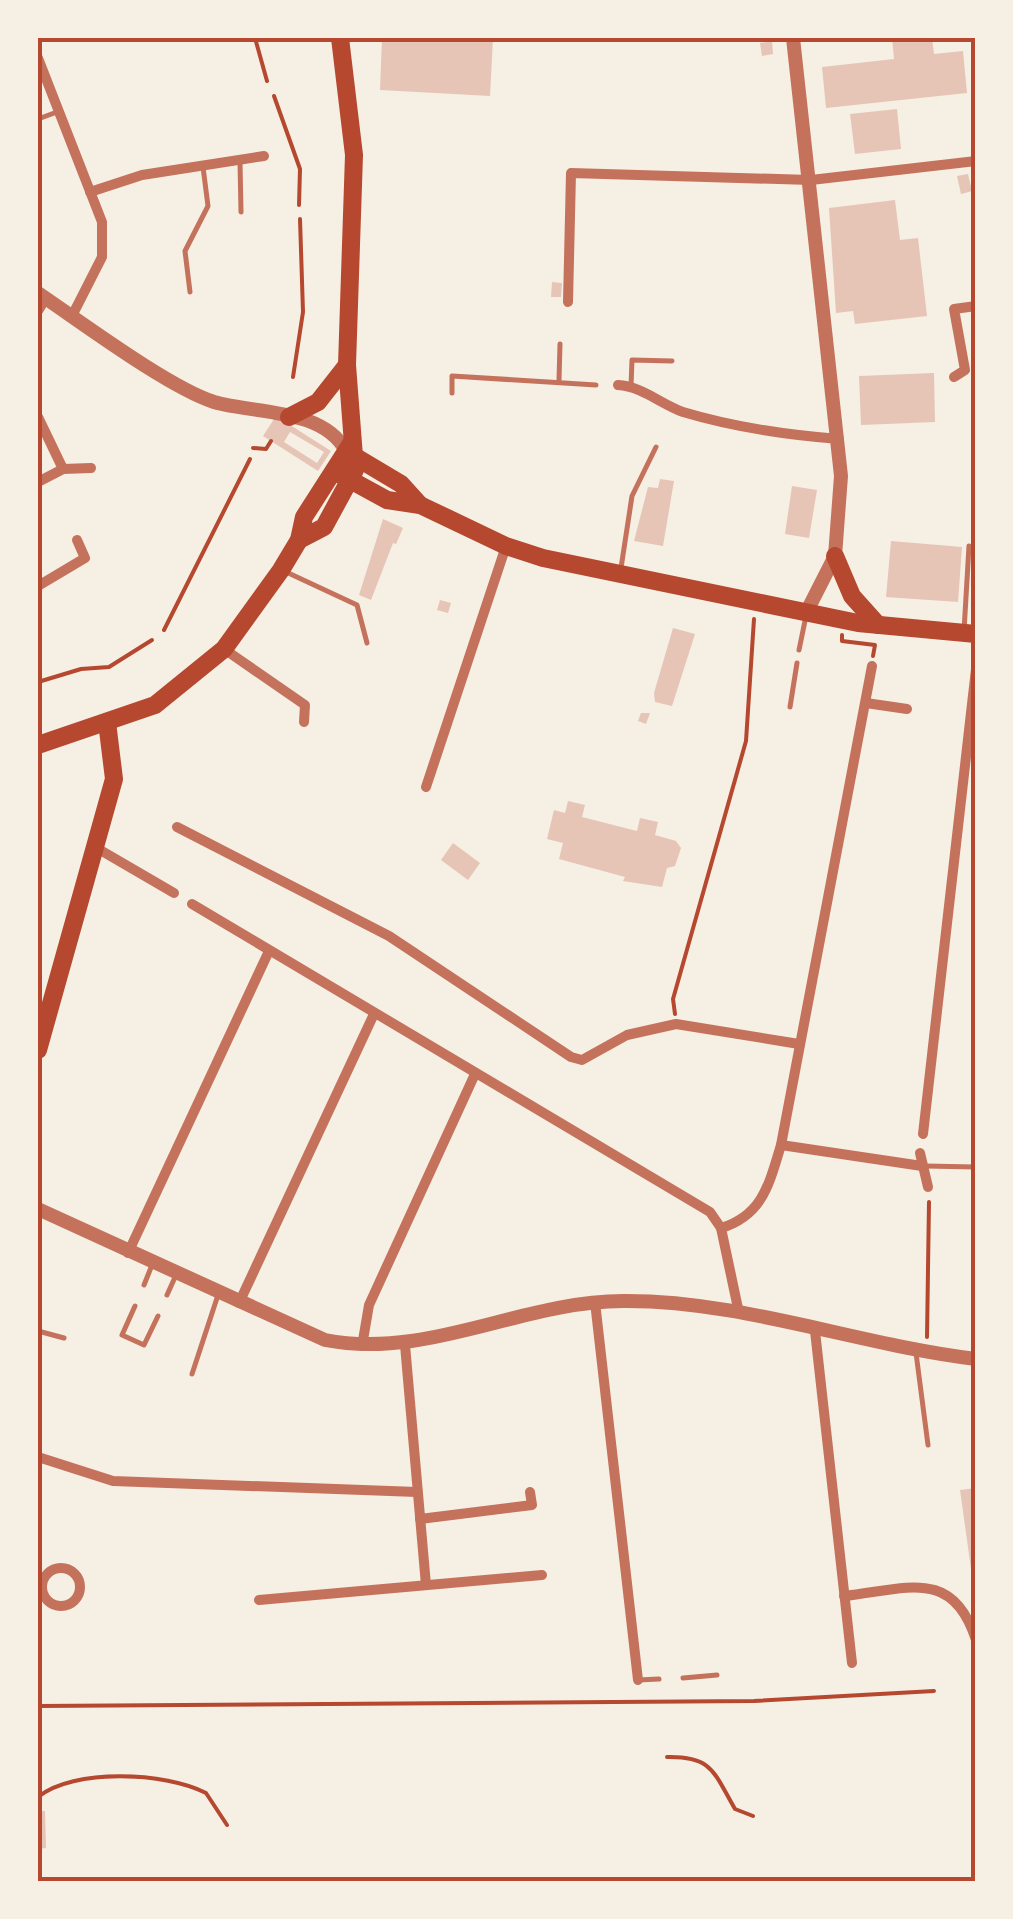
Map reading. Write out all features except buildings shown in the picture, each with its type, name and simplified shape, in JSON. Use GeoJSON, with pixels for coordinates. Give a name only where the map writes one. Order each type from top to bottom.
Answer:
{"type":"FeatureCollection","features":[{"type":"Feature","properties":{"kind":"main road"},"geometry":{"type":"LineString","coordinates":[[299,540],[324,527],[352,482],[347,365],[354,155],[340,38]]}},
{"type":"Feature","properties":{"kind":"main road"},"geometry":{"type":"LineString","coordinates":[[289,417],[318,402],[347,365]]}},
{"type":"Feature","properties":{"kind":"main road"},"geometry":{"type":"LineString","coordinates":[[38,745],[155,705],[224,648],[281,570],[299,540],[304,516],[351,451]]}},
{"type":"Feature","properties":{"kind":"main road"},"geometry":{"type":"LineString","coordinates":[[351,451],[401,484],[420,505]]}},
{"type":"Feature","properties":{"kind":"main road"},"geometry":{"type":"LineString","coordinates":[[334,471],[387,500],[420,505],[506,546],[620,576],[878,626],[970,634]]}},
{"type":"Feature","properties":{"kind":"main road"},"geometry":{"type":"LineString","coordinates":[[835,556],[852,596],[878,626]]}},
{"type":"Feature","properties":{"kind":"main road"},"geometry":{"type":"LineString","coordinates":[[38,1050],[114,779],[107,722]]}},
{"type":"Feature","properties":{"kind":"street"},"geometry":{"type":"LineString","coordinates":[[793,38],[839,440],[835,556],[806,613]]}},
{"type":"Feature","properties":{"kind":"street"},"geometry":{"type":"LineString","coordinates":[[38,58],[102,222],[102,257],[73,314]]}},
{"type":"Feature","properties":{"kind":"street"},"geometry":{"type":"LineString","coordinates":[[90,192],[142,175],[264,156]]}},
{"type":"Feature","properties":{"kind":"street"},"geometry":{"type":"LineString","coordinates":[[568,302],[571,173],[810,180],[976,161]]}},
{"type":"Feature","properties":{"kind":"street"},"geometry":{"type":"LineString","coordinates":[[40,301],[73,314],[198,396],[328,430],[351,451]]}},
{"type":"Feature","properties":{"kind":"street"},"geometry":{"type":"LineString","coordinates":[[954,376],[965,370],[954,309],[976,306]]}},
{"type":"Feature","properties":{"kind":"street"},"geometry":{"type":"LineString","coordinates":[[618,385],[631,386],[678,410],[705,418],[839,440]]}},
{"type":"Feature","properties":{"kind":"street"},"geometry":{"type":"LineString","coordinates":[[38,418],[62,469]]}},
{"type":"Feature","properties":{"kind":"street"},"geometry":{"type":"LineString","coordinates":[[38,482],[62,469],[90,468]]}},
{"type":"Feature","properties":{"kind":"street"},"geometry":{"type":"LineString","coordinates":[[38,586],[85,558],[77,540]]}},
{"type":"Feature","properties":{"kind":"street"},"geometry":{"type":"LineString","coordinates":[[426,787],[506,546]]}},
{"type":"Feature","properties":{"kind":"street"},"geometry":{"type":"LineString","coordinates":[[224,648],[304,705],[304,722]]}},
{"type":"Feature","properties":{"kind":"street"},"geometry":{"type":"LineString","coordinates":[[721,1228],[742,1220],[759,1206],[782,1146],[872,666]]}},
{"type":"Feature","properties":{"kind":"street"},"geometry":{"type":"LineString","coordinates":[[923,1134],[976,669]]}},
{"type":"Feature","properties":{"kind":"street"},"geometry":{"type":"LineString","coordinates":[[866,703],[907,709]]}},
{"type":"Feature","properties":{"kind":"street"},"geometry":{"type":"LineString","coordinates":[[177,827],[388,936],[571,1057],[582,1060],[627,1035],[676,1024],[799,1044]]}},
{"type":"Feature","properties":{"kind":"street"},"geometry":{"type":"LineString","coordinates":[[96,847],[174,893]]}},
{"type":"Feature","properties":{"kind":"street"},"geometry":{"type":"LineString","coordinates":[[192,904],[710,1212],[721,1228],[739,1313]]}},
{"type":"Feature","properties":{"kind":"street"},"geometry":{"type":"LineString","coordinates":[[128,1254],[269,951]]}},
{"type":"Feature","properties":{"kind":"street"},"geometry":{"type":"LineString","coordinates":[[239,1303],[374,1014]]}},
{"type":"Feature","properties":{"kind":"street"},"geometry":{"type":"LineString","coordinates":[[362,1348],[368,1304],[475,1074]]}},
{"type":"Feature","properties":{"kind":"street"},"geometry":{"type":"LineString","coordinates":[[782,1146],[922,1166]]}},
{"type":"Feature","properties":{"kind":"street"},"geometry":{"type":"LineString","coordinates":[[920,1152],[928,1188]]}},
{"type":"Feature","properties":{"kind":"street"},"geometry":{"type":"LineString","coordinates":[[38,1209],[152,1265],[325,1340],[362,1348],[405,1345],[595,1302],[663,1302],[976,1359]]}},
{"type":"Feature","properties":{"kind":"street"},"geometry":{"type":"LineString","coordinates":[[595,1302],[638,1680]]}},
{"type":"Feature","properties":{"kind":"street"},"geometry":{"type":"LineString","coordinates":[[816,1330],[852,1663]]}},
{"type":"Feature","properties":{"kind":"street"},"geometry":{"type":"LineString","coordinates":[[405,1345],[426,1585]]}},
{"type":"Feature","properties":{"kind":"street"},"geometry":{"type":"LineString","coordinates":[[38,1457],[113,1481],[417,1492]]}},
{"type":"Feature","properties":{"kind":"street"},"geometry":{"type":"LineString","coordinates":[[420,1519],[532,1505],[530,1492]]}},
{"type":"Feature","properties":{"kind":"street"},"geometry":{"type":"LineString","coordinates":[[38,1568],[54,1569]]}},
{"type":"Feature","properties":{"kind":"street"},"geometry":{"type":"LineString","coordinates":[[259,1600],[542,1575]]}},
{"type":"Feature","properties":{"kind":"street"},"geometry":{"type":"LineString","coordinates":[[844,1596],[924,1586],[951,1594],[967,1612],[976,1640]]}},
{"type":"Feature","properties":{"kind":"lane"},"geometry":{"type":"LineString","coordinates":[[38,119],[57,112]]}},
{"type":"Feature","properties":{"kind":"lane"},"geometry":{"type":"LineString","coordinates":[[240,159],[240,212]]}},
{"type":"Feature","properties":{"kind":"lane"},"geometry":{"type":"LineString","coordinates":[[190,292],[185,251],[208,206],[202,164]]}},
{"type":"Feature","properties":{"kind":"lane"},"geometry":{"type":"LineString","coordinates":[[559,380],[560,344]]}},
{"type":"Feature","properties":{"kind":"lane"},"geometry":{"type":"LineString","coordinates":[[631,386],[632,360],[672,361]]}},
{"type":"Feature","properties":{"kind":"lane"},"geometry":{"type":"LineString","coordinates":[[452,392],[452,376],[596,384]]}},
{"type":"Feature","properties":{"kind":"lane"},"geometry":{"type":"LineString","coordinates":[[620,576],[632,496],[656,446]]}},
{"type":"Feature","properties":{"kind":"lane"},"geometry":{"type":"LineString","coordinates":[[969,546],[970,634]]}},
{"type":"Feature","properties":{"kind":"lane"},"geometry":{"type":"LineString","coordinates":[[281,570],[357,606],[366,643]]}},
{"type":"Feature","properties":{"kind":"lane"},"geometry":{"type":"LineString","coordinates":[[799,650],[806,613]]}},
{"type":"Feature","properties":{"kind":"lane"},"geometry":{"type":"LineString","coordinates":[[790,707],[796,663]]}},
{"type":"Feature","properties":{"kind":"lane"},"geometry":{"type":"LineString","coordinates":[[922,1166],[976,1167]]}},
{"type":"Feature","properties":{"kind":"lane"},"geometry":{"type":"LineString","coordinates":[[144,1285],[152,1265]]}},
{"type":"Feature","properties":{"kind":"lane"},"geometry":{"type":"LineString","coordinates":[[167,1295],[176,1275]]}},
{"type":"Feature","properties":{"kind":"lane"},"geometry":{"type":"LineString","coordinates":[[192,1374],[218,1294]]}},
{"type":"Feature","properties":{"kind":"lane"},"geometry":{"type":"LineString","coordinates":[[135,1306],[122,1335],[144,1345],[158,1316]]}},
{"type":"Feature","properties":{"kind":"lane"},"geometry":{"type":"LineString","coordinates":[[38,1331],[64,1338]]}},
{"type":"Feature","properties":{"kind":"lane"},"geometry":{"type":"LineString","coordinates":[[921,1351],[928,1445]]}},
{"type":"Feature","properties":{"kind":"lane"},"geometry":{"type":"LineString","coordinates":[[684,1678],[717,1674]]}},
{"type":"Feature","properties":{"kind":"lane"},"geometry":{"type":"LineString","coordinates":[[638,1680],[659,1679]]}},
{"type":"Feature","properties":{"kind":"path"},"geometry":{"type":"LineString","coordinates":[[255,38],[267,81]]}},
{"type":"Feature","properties":{"kind":"path"},"geometry":{"type":"LineString","coordinates":[[274,96],[300,169],[299,205]]}},
{"type":"Feature","properties":{"kind":"path"},"geometry":{"type":"LineString","coordinates":[[294,376],[303,312],[300,219]]}},
{"type":"Feature","properties":{"kind":"path"},"geometry":{"type":"LineString","coordinates":[[253,448],[262,449],[271,441]]}},
{"type":"Feature","properties":{"kind":"path"},"geometry":{"type":"LineString","coordinates":[[164,630],[250,459]]}},
{"type":"Feature","properties":{"kind":"path"},"geometry":{"type":"LineString","coordinates":[[676,1024],[673,999],[746,741],[756,604]]}},
{"type":"Feature","properties":{"kind":"path"},"geometry":{"type":"LineString","coordinates":[[38,682],[81,668],[110,666],[152,640]]}},
{"type":"Feature","properties":{"kind":"path"},"geometry":{"type":"LineString","coordinates":[[842,641],[875,645],[872,666]]}},
{"type":"Feature","properties":{"kind":"path"},"geometry":{"type":"LineString","coordinates":[[921,1351],[931,1229],[928,1188]]}},
{"type":"Feature","properties":{"kind":"path"},"geometry":{"type":"LineString","coordinates":[[38,1706],[754,1700],[934,1692]]}},
{"type":"Feature","properties":{"kind":"path"},"geometry":{"type":"LineString","coordinates":[[667,1757],[702,1760],[717,1774],[735,1808],[753,1816]]}},
{"type":"Feature","properties":{"kind":"path"},"geometry":{"type":"LineString","coordinates":[[38,1797],[77,1777],[161,1781],[206,1793],[228,1826]]}}]}
